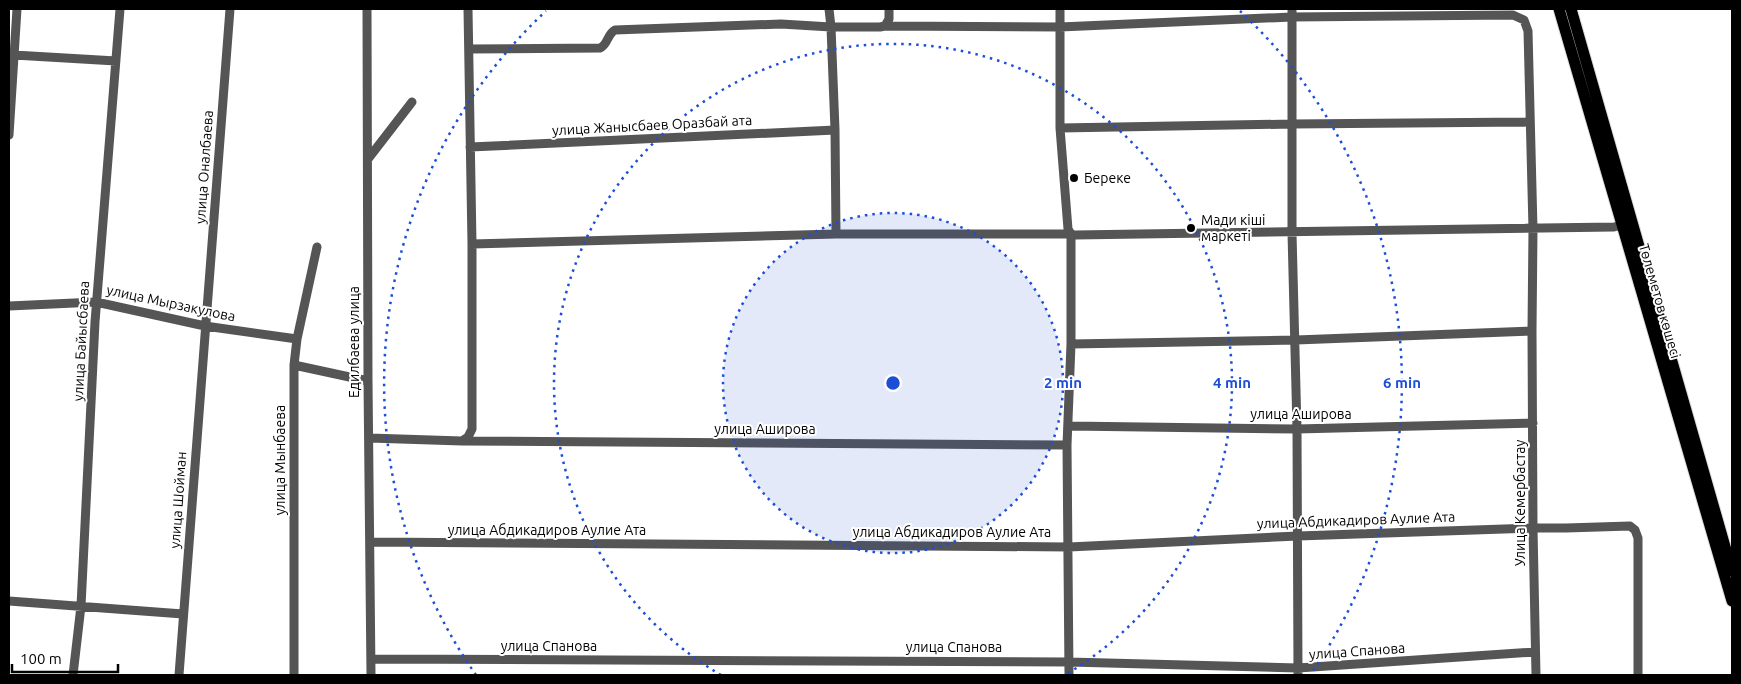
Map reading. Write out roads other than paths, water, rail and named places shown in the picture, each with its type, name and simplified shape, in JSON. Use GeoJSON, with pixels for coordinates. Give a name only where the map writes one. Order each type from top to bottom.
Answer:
{"type":"FeatureCollection","features":[{"type":"Feature","properties":{"kind":"main road","name":"Төлеметов көшесі"},"geometry":{"type":"LineString","coordinates":[[1559,9],[1627,224],[1732,571]]}},
{"type":"Feature","properties":{"kind":"main road","name":"Төлеметов көшесі"},"geometry":{"type":"LineString","coordinates":[[1571,9],[1627,224],[1732,601]]}},
{"type":"Feature","properties":{"kind":"street"},"geometry":{"type":"LineString","coordinates":[[9,135],[17,9]]}},
{"type":"Feature","properties":{"kind":"street","name":"улица Байысбаева"},"geometry":{"type":"LineString","coordinates":[[73,675],[81,606],[96,302],[120,9]]}},
{"type":"Feature","properties":{"kind":"street","name":"улица Оналбаева"},"geometry":{"type":"LineString","coordinates":[[205,327],[230,9]]}},
{"type":"Feature","properties":{"kind":"street","name":"Едилбаева улица"},"geometry":{"type":"LineString","coordinates":[[367,9],[371,675]]}},
{"type":"Feature","properties":{"kind":"street"},"geometry":{"type":"LineString","coordinates":[[462,441],[468,437],[472,429],[472,244],[468,9]]}},
{"type":"Feature","properties":{"kind":"street"},"geometry":{"type":"LineString","coordinates":[[829,9],[835,130],[836,234]]}},
{"type":"Feature","properties":{"kind":"street"},"geometry":{"type":"LineString","coordinates":[[885,26],[889,19],[889,9]]}},
{"type":"Feature","properties":{"kind":"street"},"geometry":{"type":"LineString","coordinates":[[1060,9],[1060,128],[1068,229],[1070,234],[1071,344],[1068,426],[1069,675]]}},
{"type":"Feature","properties":{"kind":"street"},"geometry":{"type":"LineString","coordinates":[[1292,13],[1292,233],[1296,340],[1298,672]]}},
{"type":"Feature","properties":{"kind":"street","name":"Улица Кемербастау"},"geometry":{"type":"LineString","coordinates":[[469,49],[600,48],[605,45],[609,34],[615,30],[781,24],[831,27],[1060,27],[1292,13],[1513,15],[1524,20],[1528,31],[1533,229],[1533,528],[1536,675]]}},
{"type":"Feature","properties":{"kind":"street"},"geometry":{"type":"LineString","coordinates":[[14,55],[116,60]]}},
{"type":"Feature","properties":{"kind":"street"},"geometry":{"type":"LineString","coordinates":[[368,160],[412,102]]}},
{"type":"Feature","properties":{"kind":"street"},"geometry":{"type":"LineString","coordinates":[[1060,128],[1530,122]]}},
{"type":"Feature","properties":{"kind":"street","name":"улица Жанысбаев Оразбай ата"},"geometry":{"type":"LineString","coordinates":[[470,147],[835,130]]}},
{"type":"Feature","properties":{"kind":"street"},"geometry":{"type":"LineString","coordinates":[[472,244],[836,234],[1070,234],[1085,236],[1533,229],[1627,224]]}},
{"type":"Feature","properties":{"kind":"street","name":"улица Мынбаева"},"geometry":{"type":"LineString","coordinates":[[294,675],[294,365],[297,340],[317,247]]}},
{"type":"Feature","properties":{"kind":"street","name":"улица Мырзакулова"},"geometry":{"type":"LineString","coordinates":[[9,306],[96,302],[205,327],[297,340]]}},
{"type":"Feature","properties":{"kind":"street","name":"улица Шойман"},"geometry":{"type":"LineString","coordinates":[[179,675],[205,327]]}},
{"type":"Feature","properties":{"kind":"street"},"geometry":{"type":"LineString","coordinates":[[1071,344],[1296,340],[1532,331]]}},
{"type":"Feature","properties":{"kind":"street"},"geometry":{"type":"LineString","coordinates":[[294,365],[368,380]]}},
{"type":"Feature","properties":{"kind":"street","name":"улица Аширова"},"geometry":{"type":"LineString","coordinates":[[1068,426],[1297,429],[1533,423]]}},
{"type":"Feature","properties":{"kind":"street","name":"улица Аширова"},"geometry":{"type":"LineString","coordinates":[[369,438],[462,441],[1068,445]]}},
{"type":"Feature","properties":{"kind":"street","name":"улица Абдикадиров Аулие Ата"},"geometry":{"type":"LineString","coordinates":[[370,542],[1069,547],[1298,536],[1630,526],[1635,530],[1638,538],[1638,675]]}},
{"type":"Feature","properties":{"kind":"street"},"geometry":{"type":"LineString","coordinates":[[9,601],[183,614]]}},
{"type":"Feature","properties":{"kind":"street","name":"улица Спанова"},"geometry":{"type":"LineString","coordinates":[[371,659],[1069,662],[1298,672],[1535,652]]}},
{"type":"Feature","properties":{"kind":"place","name":"Береке"},"geometry":{"type":"Point","coordinates":[1074,178]}},
{"type":"Feature","properties":{"kind":"place","name":"Мади кіші маркеті"},"geometry":{"type":"Point","coordinates":[1191,228]}}]}
